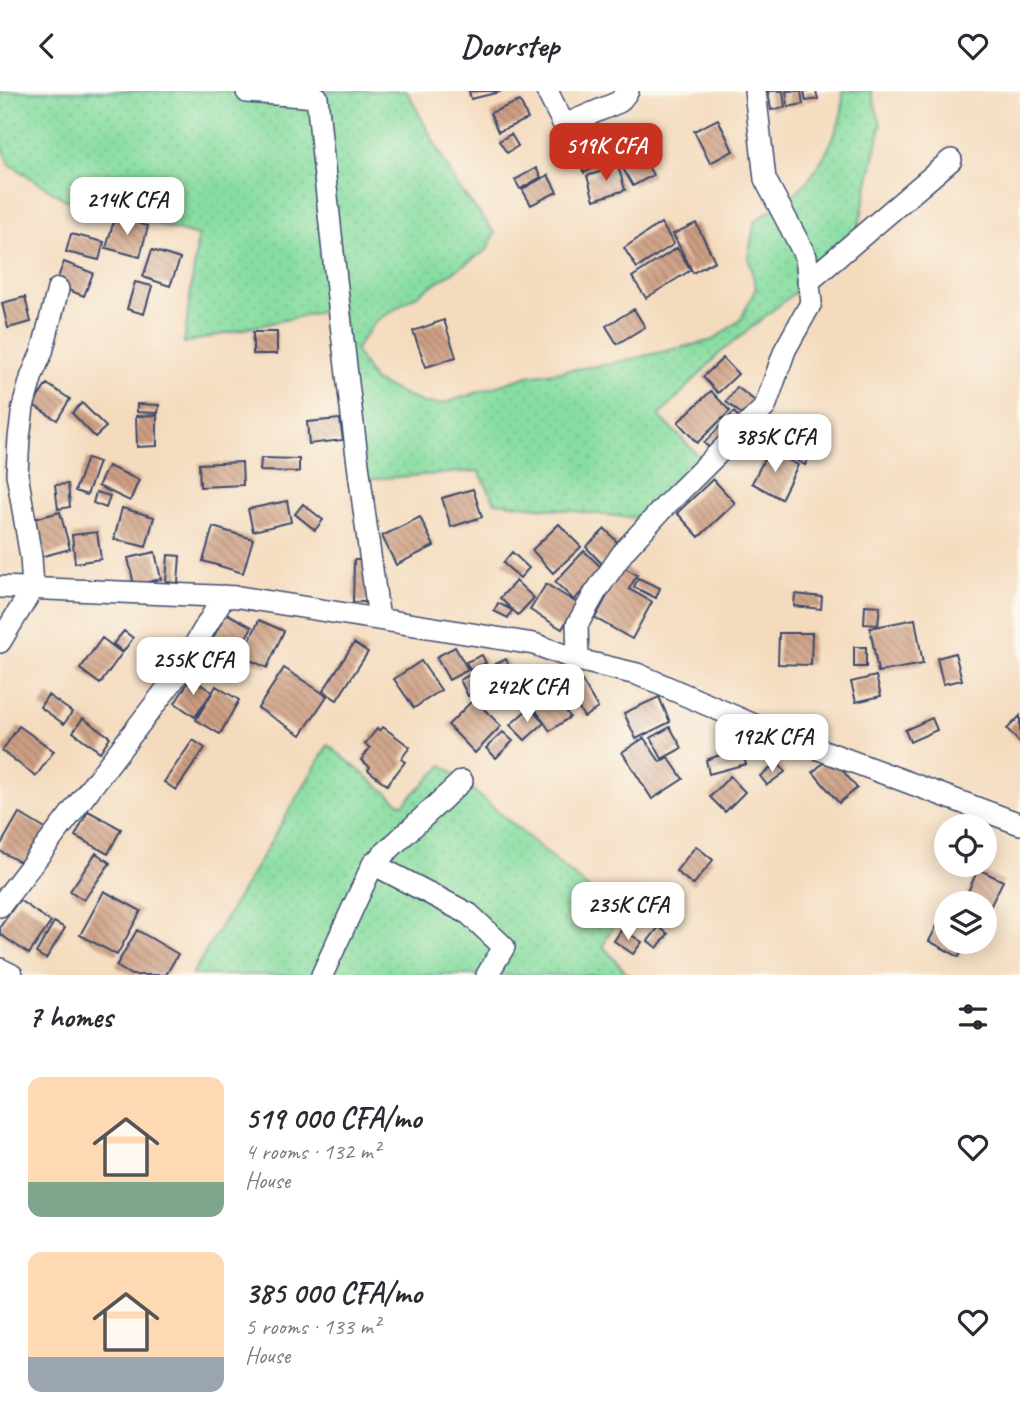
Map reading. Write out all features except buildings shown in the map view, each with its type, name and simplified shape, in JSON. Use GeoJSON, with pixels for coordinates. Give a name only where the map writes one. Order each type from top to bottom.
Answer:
{"type":"FeatureCollection","features":[{"type":"Feature","properties":{"kind":"street"},"geometry":{"type":"LineString","coordinates":[[547,91],[564,125],[619,102],[628,91]]}},
{"type":"Feature","properties":{"kind":"street"},"geometry":{"type":"LineString","coordinates":[[578,660],[576,625],[594,593],[624,551],[665,506],[765,407],[785,350],[811,303],[806,257],[765,179],[755,91]]}},
{"type":"Feature","properties":{"kind":"street"},"geometry":{"type":"LineString","coordinates":[[247,92],[317,97],[346,376],[379,619]]}},
{"type":"Feature","properties":{"kind":"street"},"geometry":{"type":"LineString","coordinates":[[808,282],[951,160]]}},
{"type":"Feature","properties":{"kind":"street"},"geometry":{"type":"LineString","coordinates":[[0,642],[33,588],[17,474],[19,438],[23,407],[32,375],[43,352],[58,289]]}},
{"type":"Feature","properties":{"kind":"street"},"geometry":{"type":"LineString","coordinates":[[0,587],[224,596],[534,644],[578,660],[637,674],[754,725],[1020,824]]}},
{"type":"Feature","properties":{"kind":"street"},"geometry":{"type":"LineString","coordinates":[[0,906],[175,678],[224,596]]}},
{"type":"Feature","properties":{"kind":"street"},"geometry":{"type":"LineString","coordinates":[[321,975],[373,864],[463,781]]}},
{"type":"Feature","properties":{"kind":"street"},"geometry":{"type":"LineString","coordinates":[[373,864],[469,913],[504,947],[487,975]]}},
{"type":"Feature","properties":{"kind":"street"},"geometry":{"type":"LineString","coordinates":[[0,969],[12,975]]}},
{"type":"Feature","properties":{"kind":"green space"},"geometry":{"type":"Polygon","coordinates":[[[0,91],[407,91],[458,187],[495,233],[487,250],[375,322],[355,350],[374,381],[423,403],[442,404],[528,376],[610,364],[713,340],[741,319],[756,288],[748,256],[755,221],[805,184],[822,160],[836,131],[843,103],[842,91],[871,91],[881,125],[855,244],[721,352],[659,416],[702,459],[641,519],[495,502],[479,471],[358,480],[341,307],[184,343],[198,236],[64,199],[8,163],[0,138],[0,91]]]}},
{"type":"Feature","properties":{"kind":"green space"},"geometry":{"type":"Polygon","coordinates":[[[328,745],[402,805],[443,765],[619,914],[603,946],[628,975],[192,975],[328,745]]]}}]}
